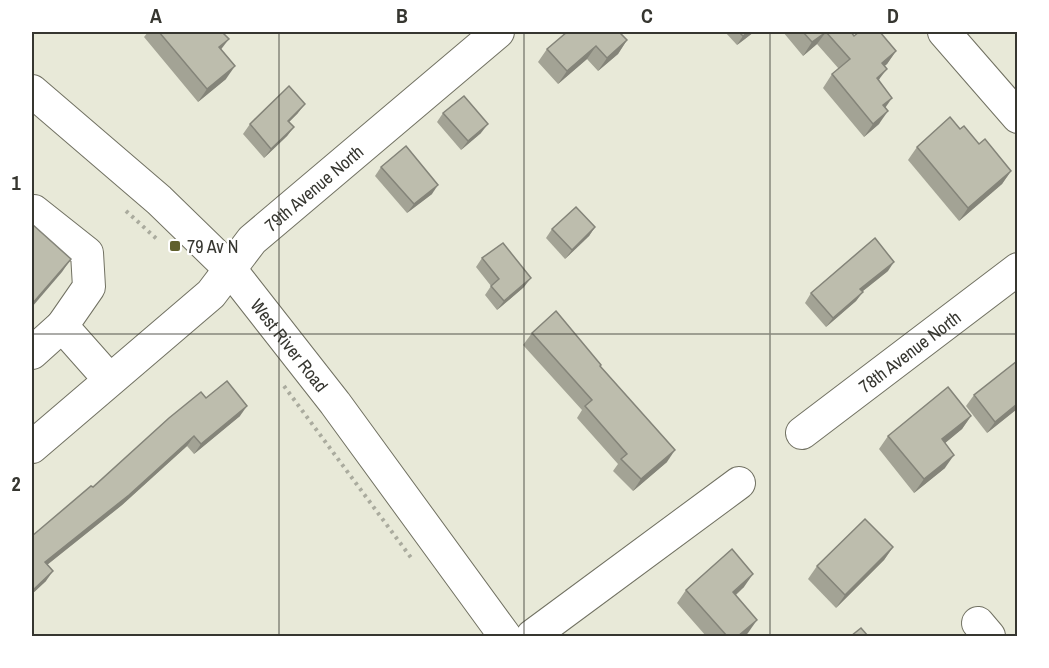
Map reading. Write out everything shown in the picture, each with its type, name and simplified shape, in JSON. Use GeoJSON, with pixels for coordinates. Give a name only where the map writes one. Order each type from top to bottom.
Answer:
{"type":"FeatureCollection","features":[{"type":"Feature","properties":{"kind":"street","name":"79th Avenue North"},"geometry":{"type":"LineString","coordinates":[[32,447],[211,294],[252,240],[498,32]]}},
{"type":"Feature","properties":{"kind":"street"},"geometry":{"type":"LineString","coordinates":[[944,32],[1017,117]]}},
{"type":"Feature","properties":{"kind":"street","name":"West River Road"},"geometry":{"type":"LineString","coordinates":[[32,91],[159,200],[230,269],[335,404],[504,636]]}},
{"type":"Feature","properties":{"kind":"street"},"geometry":{"type":"LineString","coordinates":[[32,211],[87,253],[89,286],[62,326],[32,353]]}},
{"type":"Feature","properties":{"kind":"street","name":"78th Avenue North"},"geometry":{"type":"LineString","coordinates":[[801,433],[1017,270]]}},
{"type":"Feature","properties":{"kind":"street"},"geometry":{"type":"LineString","coordinates":[[62,326],[109,380]]}},
{"type":"Feature","properties":{"kind":"street"},"geometry":{"type":"LineString","coordinates":[[532,636],[739,483]]}},
{"type":"Feature","properties":{"kind":"path"},"geometry":{"type":"LineString","coordinates":[[124,209],[164,246]]}},
{"type":"Feature","properties":{"kind":"path"},"geometry":{"type":"LineString","coordinates":[[280,381],[415,563]]}},
{"type":"Feature","properties":{"kind":"building"},"geometry":{"type":"Polygon","coordinates":[[[159,32],[222,32],[229,39],[219,47],[235,66],[207,89],[159,32]]]}},
{"type":"Feature","properties":{"kind":"building"},"geometry":{"type":"Polygon","coordinates":[[[567,32],[619,32],[627,40],[607,58],[596,46],[567,71],[547,49],[567,32]]]}},
{"type":"Feature","properties":{"kind":"building"},"geometry":{"type":"Polygon","coordinates":[[[803,32],[826,32],[812,42],[803,32]]]}},
{"type":"Feature","properties":{"kind":"building"},"geometry":{"type":"Polygon","coordinates":[[[826,32],[851,32],[854,36],[859,32],[880,32],[896,51],[882,63],[887,69],[877,78],[892,98],[883,105],[888,111],[873,124],[832,74],[850,59],[826,32]]]}},
{"type":"Feature","properties":{"kind":"building"},"geometry":{"type":"Polygon","coordinates":[[[289,86],[305,104],[288,121],[294,127],[271,149],[250,124],[289,86]]]}},
{"type":"Feature","properties":{"kind":"building"},"geometry":{"type":"Polygon","coordinates":[[[464,96],[488,124],[468,141],[443,113],[464,96]]]}},
{"type":"Feature","properties":{"kind":"building"},"geometry":{"type":"Polygon","coordinates":[[[950,117],[960,129],[964,126],[979,144],[985,139],[1011,171],[968,208],[917,147],[950,117]]]}},
{"type":"Feature","properties":{"kind":"building"},"geometry":{"type":"Polygon","coordinates":[[[406,146],[438,185],[414,204],[381,167],[406,146]]]}},
{"type":"Feature","properties":{"kind":"building"},"geometry":{"type":"Polygon","coordinates":[[[576,207],[595,227],[572,250],[552,229],[576,207]]]}},
{"type":"Feature","properties":{"kind":"building"},"geometry":{"type":"Polygon","coordinates":[[[32,224],[71,259],[32,304],[32,224]]]}},
{"type":"Feature","properties":{"kind":"building"},"geometry":{"type":"Polygon","coordinates":[[[875,238],[894,262],[860,289],[863,292],[833,318],[811,293],[875,238]]]}},
{"type":"Feature","properties":{"kind":"building"},"geometry":{"type":"Polygon","coordinates":[[[503,243],[531,278],[504,301],[491,286],[499,279],[482,258],[503,243]]]}},
{"type":"Feature","properties":{"kind":"building"},"geometry":{"type":"Polygon","coordinates":[[[556,311],[600,366],[675,450],[641,479],[621,459],[627,454],[585,406],[592,400],[532,333],[556,311]]]}},
{"type":"Feature","properties":{"kind":"building"},"geometry":{"type":"Polygon","coordinates":[[[1017,361],[1017,404],[995,422],[974,395],[1017,361]]]}},
{"type":"Feature","properties":{"kind":"building"},"geometry":{"type":"Polygon","coordinates":[[[227,381],[247,406],[201,444],[194,436],[129,495],[45,562],[53,571],[32,591],[32,536],[91,486],[93,487],[201,392],[206,398],[227,381]]]}},
{"type":"Feature","properties":{"kind":"building"},"geometry":{"type":"Polygon","coordinates":[[[948,387],[971,416],[942,439],[954,455],[924,479],[888,436],[948,387]]]}},
{"type":"Feature","properties":{"kind":"building"},"geometry":{"type":"Polygon","coordinates":[[[865,519],[893,547],[845,595],[817,566],[865,519]]]}},
{"type":"Feature","properties":{"kind":"building"},"geometry":{"type":"Polygon","coordinates":[[[732,549],[753,574],[733,592],[757,620],[738,636],[727,636],[686,590],[732,549]]]}},
{"type":"Feature","properties":{"kind":"building"},"geometry":{"type":"Polygon","coordinates":[[[861,628],[868,636],[851,636],[861,628]]]}},
{"type":"Feature","properties":{"kind":"place","name":"79 Av N"},"geometry":{"type":"Point","coordinates":[175,246]}}]}
